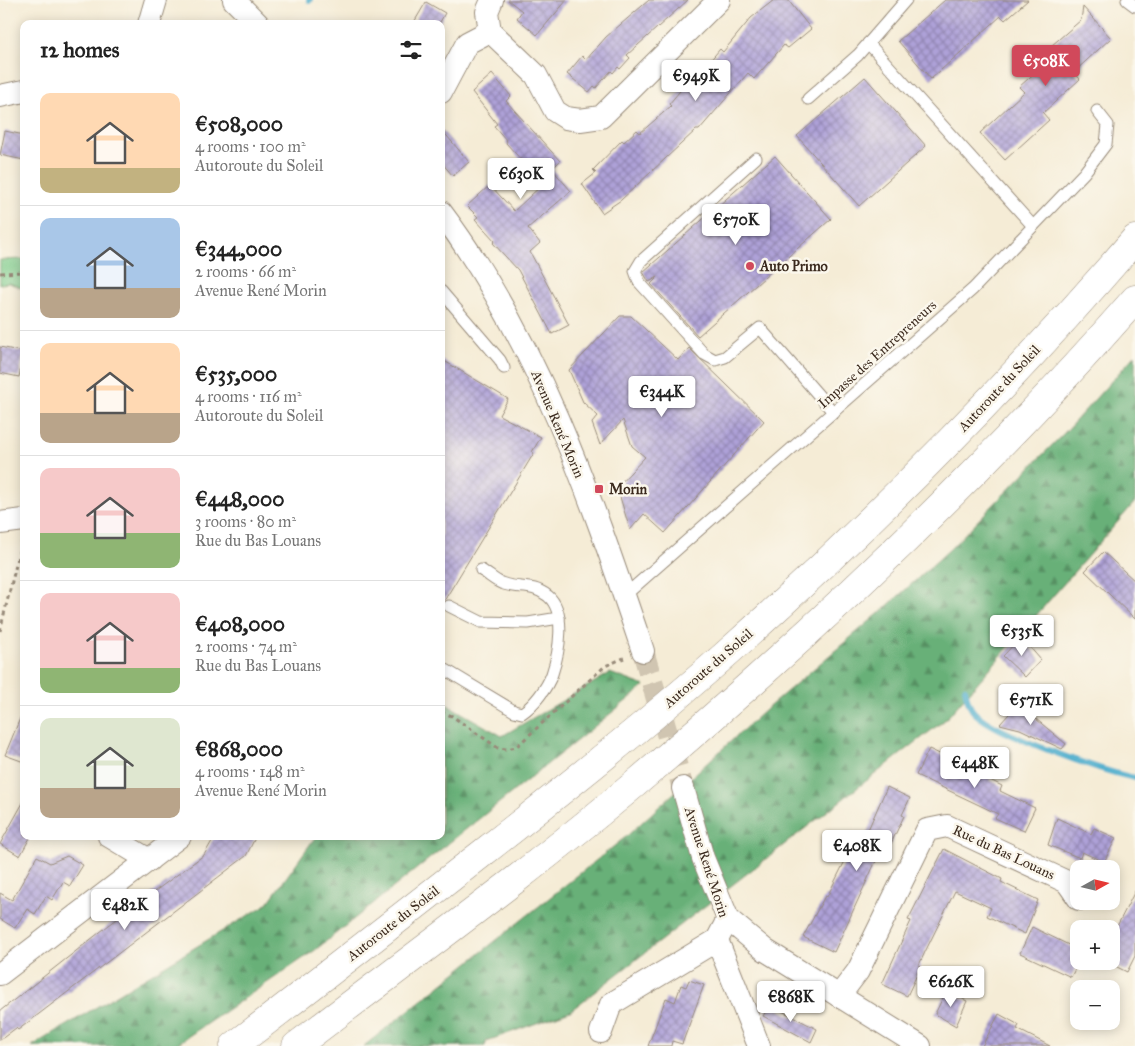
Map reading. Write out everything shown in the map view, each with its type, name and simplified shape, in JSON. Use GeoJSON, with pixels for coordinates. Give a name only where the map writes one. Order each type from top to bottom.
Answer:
{"type":"FeatureCollection","features":[{"type":"Feature","properties":{"kind":"highway","name":"Autoroute du Soleil"},"geometry":{"type":"LineString","coordinates":[[234,1046],[392,925],[609,754],[724,655],[863,528],[988,400],[1135,239]]}},
{"type":"Feature","properties":{"kind":"highway"},"geometry":{"type":"LineString","coordinates":[[296,1046],[626,791],[754,682],[890,553],[1002,442],[1135,299]]}},
{"type":"Feature","properties":{"kind":"street"},"geometry":{"type":"LineString","coordinates":[[150,20],[156,0]]}},
{"type":"Feature","properties":{"kind":"street"},"geometry":{"type":"LineString","coordinates":[[234,0],[254,20]]}},
{"type":"Feature","properties":{"kind":"street"},"geometry":{"type":"LineString","coordinates":[[492,0],[486,12],[490,31],[536,75],[555,110],[566,118],[580,120],[601,117],[719,0]]}},
{"type":"Feature","properties":{"kind":"street"},"geometry":{"type":"LineString","coordinates":[[445,85],[468,43],[490,31]]}},
{"type":"Feature","properties":{"kind":"street"},"geometry":{"type":"LineString","coordinates":[[0,96],[20,91]]}},
{"type":"Feature","properties":{"kind":"street","name":"Avenue René Morin"},"geometry":{"type":"LineString","coordinates":[[445,217],[463,241],[510,316],[554,410],[597,516],[643,651]]}},
{"type":"Feature","properties":{"kind":"street"},"geometry":{"type":"LineString","coordinates":[[0,523],[20,520]]}},
{"type":"Feature","properties":{"kind":"street","name":"Avenue René Morin"},"geometry":{"type":"LineString","coordinates":[[683,788],[703,858],[728,919],[724,930],[717,940]]}},
{"type":"Feature","properties":{"kind":"street","name":"Rue du Bas Louans"},"geometry":{"type":"LineString","coordinates":[[839,996],[858,971],[927,830],[947,826],[1067,882],[1070,886]]}},
{"type":"Feature","properties":{"kind":"street"},"geometry":{"type":"LineString","coordinates":[[116,840],[149,860]]}},
{"type":"Feature","properties":{"kind":"street"},"geometry":{"type":"LineString","coordinates":[[0,974],[175,840]]}},
{"type":"Feature","properties":{"kind":"street"},"geometry":{"type":"LineString","coordinates":[[728,919],[765,950],[920,1046]]}},
{"type":"Feature","properties":{"kind":"street"},"geometry":{"type":"LineString","coordinates":[[601,1032],[611,1004],[717,940],[759,1046]]}},
{"type":"Feature","properties":{"kind":"lane"},"geometry":{"type":"LineString","coordinates":[[808,99],[868,43],[906,0]]}},
{"type":"Feature","properties":{"kind":"lane"},"geometry":{"type":"LineString","coordinates":[[1127,0],[1135,6]]}},
{"type":"Feature","properties":{"kind":"lane"},"geometry":{"type":"LineString","coordinates":[[868,43],[1033,226]]}},
{"type":"Feature","properties":{"kind":"lane","name":"Impasse des Entrepreneurs"},"geometry":{"type":"LineString","coordinates":[[624,596],[834,414],[972,289],[1084,173],[1106,144],[1108,125],[1097,111]]}},
{"type":"Feature","properties":{"kind":"lane"},"geometry":{"type":"LineString","coordinates":[[756,158],[641,260],[635,271],[639,282],[704,354],[715,360],[725,357],[760,328],[834,414]]}},
{"type":"Feature","properties":{"kind":"lane"},"geometry":{"type":"LineString","coordinates":[[445,296],[500,360],[504,368]]}},
{"type":"Feature","properties":{"kind":"lane"},"geometry":{"type":"LineString","coordinates":[[445,669],[522,713],[531,707],[552,675],[558,648],[559,613],[550,598],[535,588],[516,587],[499,582],[481,570]]}},
{"type":"Feature","properties":{"kind":"lane"},"geometry":{"type":"LineString","coordinates":[[449,606],[481,622],[528,623],[559,618]]}},
{"type":"Feature","properties":{"kind":"path"},"geometry":{"type":"LineString","coordinates":[[0,274],[20,272]]}},
{"type":"Feature","properties":{"kind":"path"},"geometry":{"type":"LineString","coordinates":[[0,631],[20,549]]}},
{"type":"Feature","properties":{"kind":"green space"},"geometry":{"type":"Polygon","coordinates":[[[20,259],[20,287],[9,283],[0,284],[0,260],[20,259]]]}},
{"type":"Feature","properties":{"kind":"green space"},"geometry":{"type":"Polygon","coordinates":[[[1135,355],[1135,502],[946,719],[570,1011],[487,1041],[485,1046],[364,1046],[628,835],[764,711],[884,609],[949,550],[1067,430],[1135,355]]]}},
{"type":"Feature","properties":{"kind":"green space"},"geometry":{"type":"Polygon","coordinates":[[[610,673],[645,686],[314,951],[174,1046],[32,1046],[267,904],[313,840],[445,840],[445,703],[502,736],[610,673]]]}},
{"type":"Feature","properties":{"kind":"building"},"geometry":{"type":"Polygon","coordinates":[[[508,0],[567,0],[537,35],[517,18],[522,11],[508,0]]]}},
{"type":"Feature","properties":{"kind":"building"},"geometry":{"type":"Polygon","coordinates":[[[649,0],[688,0],[627,55],[630,58],[620,69],[618,67],[613,73],[611,71],[596,88],[594,86],[589,92],[567,74],[582,56],[586,60],[606,37],[649,0]]]}},
{"type":"Feature","properties":{"kind":"building"},"geometry":{"type":"Polygon","coordinates":[[[774,0],[788,0],[811,29],[788,48],[784,45],[754,79],[748,73],[699,130],[696,130],[621,200],[602,213],[582,184],[596,173],[593,170],[622,140],[624,142],[637,130],[640,133],[671,106],[669,104],[706,60],[709,62],[720,49],[723,52],[751,18],[774,0]]]}},
{"type":"Feature","properties":{"kind":"building"},"geometry":{"type":"Polygon","coordinates":[[[945,0],[1028,0],[1005,20],[1001,16],[931,79],[898,41],[945,0]]]}},
{"type":"Feature","properties":{"kind":"building"},"geometry":{"type":"Polygon","coordinates":[[[426,2],[445,13],[441,20],[415,20],[426,2]]]}},
{"type":"Feature","properties":{"kind":"building"},"geometry":{"type":"Polygon","coordinates":[[[1083,7],[1111,38],[1074,72],[1080,79],[1043,113],[1049,120],[1005,160],[980,133],[1024,92],[1019,87],[1057,53],[1051,46],[1081,20],[1083,7]]]}},
{"type":"Feature","properties":{"kind":"building"},"geometry":{"type":"Polygon","coordinates":[[[492,74],[511,96],[506,101],[560,161],[552,169],[571,191],[528,228],[540,243],[530,252],[569,325],[552,334],[518,270],[493,243],[495,241],[475,219],[478,217],[467,206],[490,185],[514,211],[543,184],[506,143],[507,141],[494,126],[497,124],[472,92],[492,74]]]}},
{"type":"Feature","properties":{"kind":"building"},"geometry":{"type":"Polygon","coordinates":[[[865,77],[926,146],[859,206],[797,136],[865,77]]]}},
{"type":"Feature","properties":{"kind":"building"},"geometry":{"type":"Polygon","coordinates":[[[5,131],[20,134],[20,159],[0,155],[5,131]]]}},
{"type":"Feature","properties":{"kind":"building"},"geometry":{"type":"Polygon","coordinates":[[[445,134],[469,162],[453,176],[445,167],[445,134]]]}},
{"type":"Feature","properties":{"kind":"building"},"geometry":{"type":"Polygon","coordinates":[[[775,156],[831,219],[698,336],[651,284],[658,277],[649,282],[643,272],[775,156]]]}},
{"type":"Feature","properties":{"kind":"building"},"geometry":{"type":"Polygon","coordinates":[[[620,316],[631,316],[678,360],[689,348],[764,421],[665,533],[644,514],[630,530],[617,487],[645,457],[632,446],[623,420],[600,445],[592,423],[598,416],[583,402],[569,370],[620,316]]]}},
{"type":"Feature","properties":{"kind":"building"},"geometry":{"type":"Polygon","coordinates":[[[0,347],[20,351],[19,377],[0,373],[0,347]]]}},
{"type":"Feature","properties":{"kind":"building"},"geometry":{"type":"Polygon","coordinates":[[[445,361],[508,399],[499,415],[541,437],[532,452],[534,453],[445,599],[445,361]]]}},
{"type":"Feature","properties":{"kind":"building"},"geometry":{"type":"Polygon","coordinates":[[[1103,552],[1135,581],[1135,619],[1085,571],[1103,552]]]}},
{"type":"Feature","properties":{"kind":"building"},"geometry":{"type":"Polygon","coordinates":[[[1021,637],[1041,660],[1025,677],[1003,656],[1021,637]]]}},
{"type":"Feature","properties":{"kind":"building"},"geometry":{"type":"Polygon","coordinates":[[[1018,704],[1066,744],[1062,749],[1020,729],[1000,724],[1018,704]]]}},
{"type":"Feature","properties":{"kind":"building"},"geometry":{"type":"Polygon","coordinates":[[[20,718],[20,761],[5,755],[20,718]]]}},
{"type":"Feature","properties":{"kind":"building"},"geometry":{"type":"Polygon","coordinates":[[[929,749],[991,778],[990,780],[1002,786],[1000,791],[1035,808],[1024,831],[995,818],[998,814],[916,775],[929,749]]]}},
{"type":"Feature","properties":{"kind":"building"},"geometry":{"type":"Polygon","coordinates":[[[887,787],[910,798],[902,815],[904,816],[887,852],[881,850],[834,952],[803,937],[825,896],[827,897],[857,837],[863,841],[887,787]]]}},
{"type":"Feature","properties":{"kind":"building"},"geometry":{"type":"Polygon","coordinates":[[[20,808],[20,840],[29,840],[20,856],[0,844],[20,808]]]}},
{"type":"Feature","properties":{"kind":"building"},"geometry":{"type":"Polygon","coordinates":[[[1057,818],[1091,834],[1094,828],[1116,838],[1105,860],[1100,860],[1082,852],[1080,858],[1048,845],[1057,818]]]}},
{"type":"Feature","properties":{"kind":"building"},"geometry":{"type":"Polygon","coordinates":[[[213,840],[254,840],[246,856],[18,1030],[16,1028],[0,1040],[0,1011],[109,925],[204,855],[213,840]]]}},
{"type":"Feature","properties":{"kind":"building"},"geometry":{"type":"Polygon","coordinates":[[[944,849],[1002,879],[1001,882],[1038,900],[1025,934],[987,916],[991,908],[955,891],[919,965],[921,966],[907,996],[882,984],[911,921],[908,920],[944,849]]]}},
{"type":"Feature","properties":{"kind":"building"},"geometry":{"type":"Polygon","coordinates":[[[37,856],[50,863],[67,856],[83,865],[70,886],[63,882],[52,900],[46,896],[35,914],[27,909],[15,928],[0,919],[0,893],[12,900],[37,856]]]}},
{"type":"Feature","properties":{"kind":"building"},"geometry":{"type":"Polygon","coordinates":[[[1135,891],[1135,956],[1127,972],[1120,968],[1120,920],[1135,891]]]}},
{"type":"Feature","properties":{"kind":"building"},"geometry":{"type":"Polygon","coordinates":[[[1032,927],[1070,946],[1070,970],[1074,970],[1071,977],[1020,953],[1032,927]]]}},
{"type":"Feature","properties":{"kind":"building"},"geometry":{"type":"Polygon","coordinates":[[[689,980],[704,985],[682,1044],[672,1041],[671,1046],[648,1046],[666,998],[675,1002],[681,985],[686,987],[689,980]]]}},
{"type":"Feature","properties":{"kind":"building"},"geometry":{"type":"Polygon","coordinates":[[[946,991],[967,1001],[956,1026],[935,1014],[946,991]]]}},
{"type":"Feature","properties":{"kind":"building"},"geometry":{"type":"Polygon","coordinates":[[[770,1005],[817,1029],[811,1042],[763,1016],[770,1005]]]}},
{"type":"Feature","properties":{"kind":"building"},"geometry":{"type":"Polygon","coordinates":[[[999,1014],[1019,1025],[1017,1029],[1050,1046],[982,1046],[999,1014]]]}},
{"type":"Feature","properties":{"kind":"waterway"},"geometry":{"type":"LineString","coordinates":[[965,689],[973,711],[1002,730],[1075,760],[1135,778]]}},
{"type":"Feature","properties":{"kind":"tunnel"},"geometry":{"type":"LineString","coordinates":[[643,651],[683,788]]}},
{"type":"Feature","properties":{"kind":"place","name":"Auto Primo"},"geometry":{"type":"Point","coordinates":[750,266]}},
{"type":"Feature","properties":{"kind":"place","name":"Morin"},"geometry":{"type":"Point","coordinates":[599,489]}}]}
